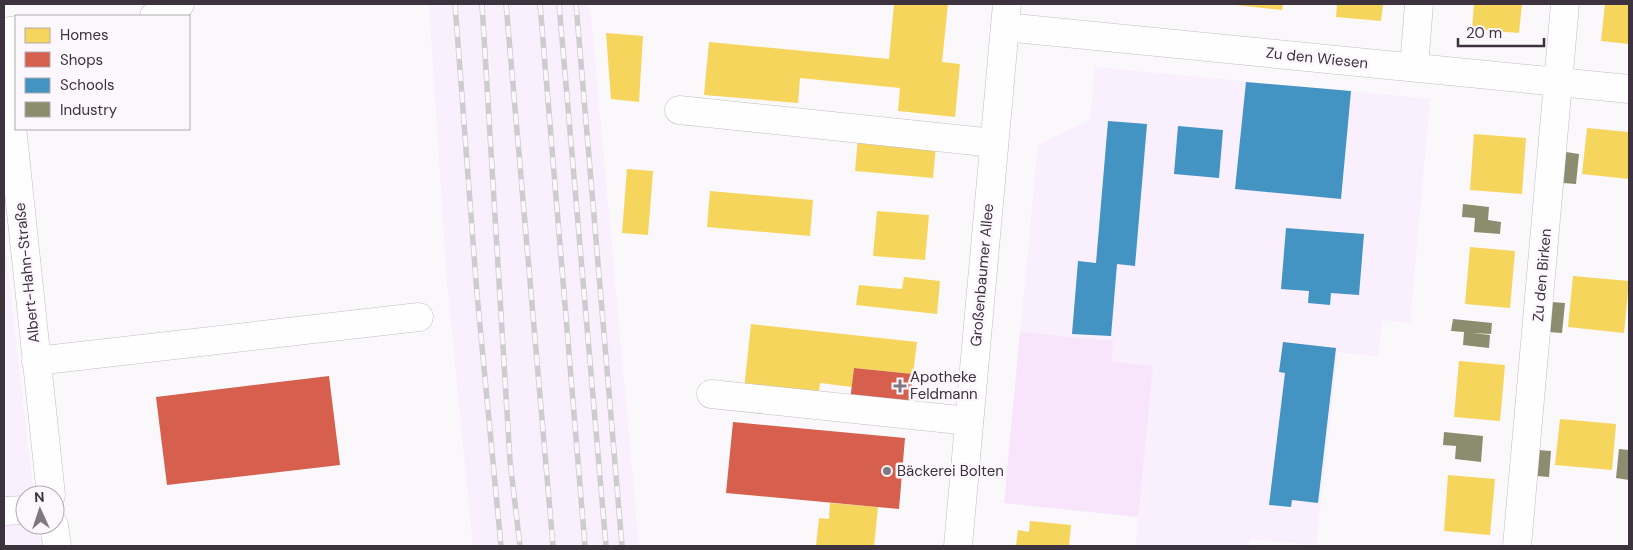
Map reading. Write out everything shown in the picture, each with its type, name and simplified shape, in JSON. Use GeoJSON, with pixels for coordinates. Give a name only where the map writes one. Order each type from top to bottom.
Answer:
{"type":"FeatureCollection","features":[{"type":"Feature","properties":{"kind":"street"},"geometry":{"type":"LineString","coordinates":[[156,15],[180,4]]}},
{"type":"Feature","properties":{"kind":"street"},"geometry":{"type":"LineString","coordinates":[[1414,68],[1419,4]]}},
{"type":"Feature","properties":{"kind":"street","name":"Zu den Birken"},"geometry":{"type":"LineString","coordinates":[[1517,546],[1565,4]]}},
{"type":"Feature","properties":{"kind":"street","name":"Zu den Wiesen"},"geometry":{"type":"LineString","coordinates":[[1006,15],[1414,68],[1629,89]]}},
{"type":"Feature","properties":{"kind":"street","name":"Großenbaumer Allee"},"geometry":{"type":"LineString","coordinates":[[958,546],[1006,15]]}},
{"type":"Feature","properties":{"kind":"street","name":"Albert-Hahn-Straße"},"geometry":{"type":"LineString","coordinates":[[4,51],[50,485]]}},
{"type":"Feature","properties":{"kind":"street"},"geometry":{"type":"LineString","coordinates":[[679,110],[994,143]]}},
{"type":"Feature","properties":{"kind":"street"},"geometry":{"type":"LineString","coordinates":[[36,361],[419,317]]}},
{"type":"Feature","properties":{"kind":"street"},"geometry":{"type":"LineString","coordinates":[[711,394],[969,421]]}},
{"type":"Feature","properties":{"kind":"shaded area"},"geometry":{"type":"Polygon","coordinates":[[[429,4],[590,4],[639,546],[473,546],[447,283],[429,4]]]}},
{"type":"Feature","properties":{"kind":"shaded area"},"geometry":{"type":"Polygon","coordinates":[[[1095,67],[1430,99],[1410,323],[1382,320],[1378,357],[1338,352],[1316,545],[1250,539],[1248,546],[1136,546],[1138,517],[1004,503],[1038,145],[1090,120],[1095,67]]]}},
{"type":"Feature","properties":{"kind":"shaded area"},"geometry":{"type":"Polygon","coordinates":[[[4,238],[33,485],[15,485],[15,535],[39,535],[41,546],[4,546],[4,238]]]}},
{"type":"Feature","properties":{"kind":"shaded area"},"geometry":{"type":"Polygon","coordinates":[[[1020,332],[1113,341],[1112,362],[1153,366],[1138,517],[1004,503],[1020,332]]]}},
{"type":"Feature","properties":{"kind":"building: Homes"},"geometry":{"type":"Polygon","coordinates":[[[894,4],[948,4],[942,62],[960,64],[955,117],[898,111],[900,88],[800,78],[798,103],[704,95],[709,42],[889,59],[894,4]]]}},
{"type":"Feature","properties":{"kind":"building: Homes"},"geometry":{"type":"Polygon","coordinates":[[[1227,4],[1283,4],[1282,10],[1227,4]]]}},
{"type":"Feature","properties":{"kind":"building: Homes"},"geometry":{"type":"Polygon","coordinates":[[[1337,4],[1383,4],[1381,21],[1336,17],[1337,4]]]}},
{"type":"Feature","properties":{"kind":"building: Homes"},"geometry":{"type":"Polygon","coordinates":[[[1474,4],[1522,4],[1519,33],[1472,29],[1474,4]]]}},
{"type":"Feature","properties":{"kind":"building: Homes"},"geometry":{"type":"Polygon","coordinates":[[[1605,4],[1629,4],[1629,44],[1601,41],[1605,4]]]}},
{"type":"Feature","properties":{"kind":"building: Homes"},"geometry":{"type":"Polygon","coordinates":[[[606,33],[643,36],[639,102],[611,99],[606,33]]]}},
{"type":"Feature","properties":{"kind":"building: Homes"},"geometry":{"type":"Polygon","coordinates":[[[1587,128],[1629,132],[1629,179],[1582,174],[1587,128]]]}},
{"type":"Feature","properties":{"kind":"building: Homes"},"geometry":{"type":"Polygon","coordinates":[[[1474,134],[1526,138],[1522,194],[1470,190],[1474,134]]]}},
{"type":"Feature","properties":{"kind":"building: Homes"},"geometry":{"type":"Polygon","coordinates":[[[858,138],[936,145],[933,178],[855,171],[858,138]]]}},
{"type":"Feature","properties":{"kind":"building: Homes"},"geometry":{"type":"Polygon","coordinates":[[[627,169],[653,171],[648,235],[622,233],[627,169]]]}},
{"type":"Feature","properties":{"kind":"building: Homes"},"geometry":{"type":"Polygon","coordinates":[[[710,191],[813,200],[810,236],[707,227],[710,191]]]}},
{"type":"Feature","properties":{"kind":"building: Homes"},"geometry":{"type":"Polygon","coordinates":[[[877,211],[929,215],[925,260],[873,256],[877,211]]]}},
{"type":"Feature","properties":{"kind":"building: Homes"},"geometry":{"type":"Polygon","coordinates":[[[1470,247],[1515,251],[1510,308],[1465,304],[1470,247]]]}},
{"type":"Feature","properties":{"kind":"building: Homes"},"geometry":{"type":"Polygon","coordinates":[[[1573,276],[1629,281],[1624,333],[1568,327],[1573,276]]]}},
{"type":"Feature","properties":{"kind":"building: Homes"},"geometry":{"type":"Polygon","coordinates":[[[904,277],[940,281],[937,314],[856,305],[859,285],[902,289],[904,277]]]}},
{"type":"Feature","properties":{"kind":"building: Homes"},"geometry":{"type":"Polygon","coordinates":[[[751,324],[917,342],[913,374],[854,368],[852,387],[820,383],[818,398],[744,390],[751,324]]]}},
{"type":"Feature","properties":{"kind":"building: Homes"},"geometry":{"type":"Polygon","coordinates":[[[1459,361],[1505,365],[1500,421],[1454,417],[1459,361]]]}},
{"type":"Feature","properties":{"kind":"building: Homes"},"geometry":{"type":"Polygon","coordinates":[[[1560,419],[1616,424],[1612,470],[1555,465],[1560,419]]]}},
{"type":"Feature","properties":{"kind":"building: Homes"},"geometry":{"type":"Polygon","coordinates":[[[1448,475],[1495,479],[1490,535],[1444,531],[1448,475]]]}},
{"type":"Feature","properties":{"kind":"building: Homes"},"geometry":{"type":"Polygon","coordinates":[[[830,503],[878,507],[874,546],[816,546],[819,518],[829,519],[830,503]]]}},
{"type":"Feature","properties":{"kind":"building: Homes"},"geometry":{"type":"Polygon","coordinates":[[[1030,521],[1071,525],[1069,546],[1016,546],[1018,530],[1029,532],[1030,521]]]}},
{"type":"Feature","properties":{"kind":"building: Shops"},"geometry":{"type":"Polygon","coordinates":[[[854,368],[913,374],[910,407],[850,401],[854,368]]]}},
{"type":"Feature","properties":{"kind":"building: Shops"},"geometry":{"type":"Polygon","coordinates":[[[329,376],[340,465],[167,485],[156,397],[329,376]]]}},
{"type":"Feature","properties":{"kind":"building: Shops"},"geometry":{"type":"Polygon","coordinates":[[[733,422],[905,438],[899,509],[726,493],[733,422]]]}},
{"type":"Feature","properties":{"kind":"building: Schools"},"geometry":{"type":"Polygon","coordinates":[[[1246,82],[1351,91],[1341,199],[1235,189],[1246,82]]]}},
{"type":"Feature","properties":{"kind":"building: Schools"},"geometry":{"type":"Polygon","coordinates":[[[1108,121],[1147,124],[1135,266],[1117,264],[1111,336],[1072,334],[1078,261],[1096,263],[1108,121]]]}},
{"type":"Feature","properties":{"kind":"building: Schools"},"geometry":{"type":"Polygon","coordinates":[[[1178,126],[1223,130],[1219,178],[1174,174],[1178,126]]]}},
{"type":"Feature","properties":{"kind":"building: Schools"},"geometry":{"type":"Polygon","coordinates":[[[1286,228],[1364,234],[1359,295],[1331,293],[1330,305],[1308,303],[1309,291],[1281,289],[1286,228]]]}},
{"type":"Feature","properties":{"kind":"building: Schools"},"geometry":{"type":"Polygon","coordinates":[[[1283,342],[1336,348],[1318,503],[1292,500],[1291,507],[1269,505],[1285,373],[1279,372],[1283,342]]]}},
{"type":"Feature","properties":{"kind":"building: Industry"},"geometry":{"type":"Polygon","coordinates":[[[1566,152],[1579,154],[1576,184],[1563,183],[1566,152]]]}},
{"type":"Feature","properties":{"kind":"building: Industry"},"geometry":{"type":"Polygon","coordinates":[[[1463,204],[1489,207],[1488,220],[1501,222],[1500,234],[1474,232],[1475,218],[1462,217],[1463,204]]]}},
{"type":"Feature","properties":{"kind":"building: Industry"},"geometry":{"type":"Polygon","coordinates":[[[1552,302],[1565,303],[1562,333],[1549,332],[1552,302]]]}},
{"type":"Feature","properties":{"kind":"building: Industry"},"geometry":{"type":"Polygon","coordinates":[[[1453,319],[1492,323],[1491,334],[1472,333],[1490,335],[1489,348],[1463,345],[1464,332],[1451,331],[1453,319]]]}},
{"type":"Feature","properties":{"kind":"building: Industry"},"geometry":{"type":"Polygon","coordinates":[[[1444,432],[1483,436],[1481,462],[1455,459],[1456,446],[1443,445],[1444,432]]]}},
{"type":"Feature","properties":{"kind":"building: Industry"},"geometry":{"type":"Polygon","coordinates":[[[1619,449],[1629,450],[1629,480],[1616,478],[1619,449]]]}},
{"type":"Feature","properties":{"kind":"building: Industry"},"geometry":{"type":"Polygon","coordinates":[[[1538,450],[1551,451],[1549,477],[1536,476],[1538,450]]]}},
{"type":"Feature","properties":{"kind":"railway"},"geometry":{"type":"LineString","coordinates":[[455,4],[477,294],[501,546]]}},
{"type":"Feature","properties":{"kind":"railway"},"geometry":{"type":"LineString","coordinates":[[482,4],[510,461],[520,546]]}},
{"type":"Feature","properties":{"kind":"railway"},"geometry":{"type":"LineString","coordinates":[[506,4],[553,546]]}},
{"type":"Feature","properties":{"kind":"railway"},"geometry":{"type":"LineString","coordinates":[[540,4],[585,546]]}},
{"type":"Feature","properties":{"kind":"railway"},"geometry":{"type":"LineString","coordinates":[[559,4],[606,546]]}},
{"type":"Feature","properties":{"kind":"railway"},"geometry":{"type":"LineString","coordinates":[[576,4],[622,546]]}},
{"type":"Feature","properties":{"kind":"place","name":"Apotheke Feldmann"},"geometry":{"type":"Point","coordinates":[900,386]}},
{"type":"Feature","properties":{"kind":"place","name":"Bäckerei Bolten"},"geometry":{"type":"Point","coordinates":[887,471]}}]}
